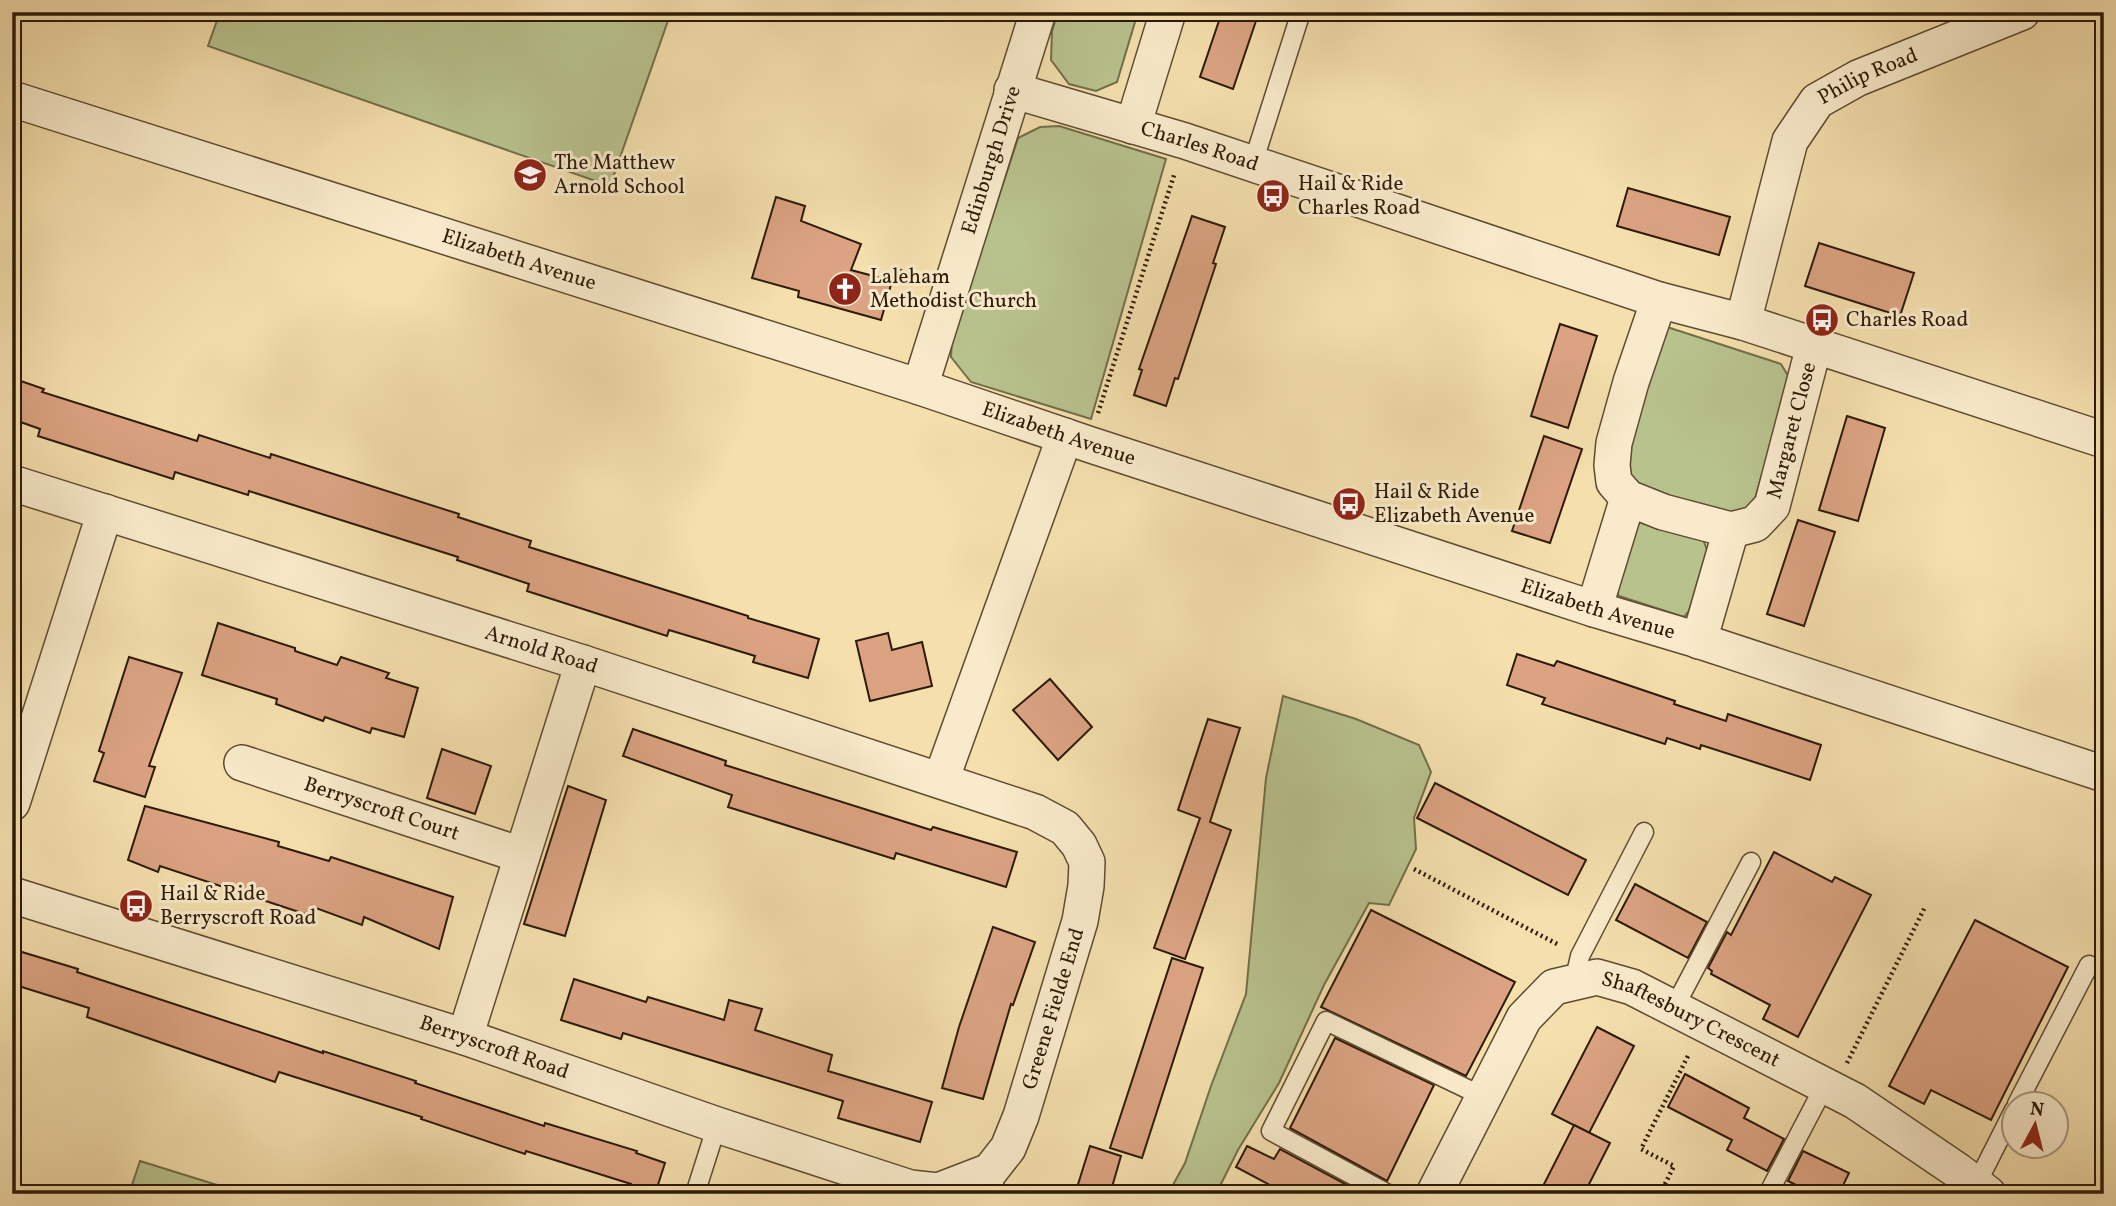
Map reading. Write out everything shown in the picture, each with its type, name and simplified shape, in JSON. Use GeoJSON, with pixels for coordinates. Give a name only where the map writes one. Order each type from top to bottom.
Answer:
{"type":"FeatureCollection","features":[{"type":"Feature","properties":{"kind":"street","name":"Edinburgh Drive"},"geometry":{"type":"LineString","coordinates":[[920,387],[1038,12]]}},
{"type":"Feature","properties":{"kind":"street"},"geometry":{"type":"LineString","coordinates":[[1133,126],[1168,12]]}},
{"type":"Feature","properties":{"kind":"street","name":"Philip Road"},"geometry":{"type":"LineString","coordinates":[[1743,322],[1790,141],[1817,101],[1858,78],[2022,12]]}},
{"type":"Feature","properties":{"kind":"street","name":"Charles Road"},"geometry":{"type":"LineString","coordinates":[[1012,90],[1185,141],[1659,300],[1743,322],[2104,440]]}},
{"type":"Feature","properties":{"kind":"street","name":"Elizabeth Avenue"},"geometry":{"type":"LineString","coordinates":[[12,99],[920,387],[2104,774]]}},
{"type":"Feature","properties":{"kind":"street"},"geometry":{"type":"LineString","coordinates":[[1659,300],[1631,382],[1614,443],[1612,465],[1615,482],[1628,498],[1663,512],[1731,530],[1699,641]]}},
{"type":"Feature","properties":{"kind":"street","name":"Margaret Close"},"geometry":{"type":"LineString","coordinates":[[1731,530],[1755,524],[1772,506],[1815,346]]}},
{"type":"Feature","properties":{"kind":"street"},"geometry":{"type":"LineString","coordinates":[[941,780],[1076,440]]}},
{"type":"Feature","properties":{"kind":"street","name":"Arnold Road"},"geometry":{"type":"LineString","coordinates":[[12,483],[583,663],[941,780],[1035,812],[1065,828]]}},
{"type":"Feature","properties":{"kind":"street"},"geometry":{"type":"LineString","coordinates":[[1594,609],[1628,498]]}},
{"type":"Feature","properties":{"kind":"street"},"geometry":{"type":"LineString","coordinates":[[12,803],[105,512]]}},
{"type":"Feature","properties":{"kind":"street"},"geometry":{"type":"LineString","coordinates":[[465,1037],[583,663]]}},
{"type":"Feature","properties":{"kind":"street","name":"Berryscroft Court"},"geometry":{"type":"LineString","coordinates":[[242,763],[522,855]]}},
{"type":"Feature","properties":{"kind":"street","name":"Greene Fielde End"},"geometry":{"type":"LineString","coordinates":[[987,1181],[1008,1148],[1021,1116],[1080,921],[1087,862],[1079,845],[1065,828]]}},
{"type":"Feature","properties":{"kind":"street","name":"Berryscroft Road"},"geometry":{"type":"LineString","coordinates":[[12,895],[465,1037],[717,1125],[910,1188],[937,1191],[987,1181]]}},
{"type":"Feature","properties":{"kind":"street","name":"Shaftesbury Crescent"},"geometry":{"type":"LineString","coordinates":[[1434,1194],[1524,1018],[1577,969],[1632,987],[1855,1101],[1982,1189]]}},
{"type":"Feature","properties":{"kind":"lane"},"geometry":{"type":"LineString","coordinates":[[1253,163],[1301,12]]}},
{"type":"Feature","properties":{"kind":"lane"},"geometry":{"type":"LineString","coordinates":[[1577,969],[1644,832]]}},
{"type":"Feature","properties":{"kind":"lane"},"geometry":{"type":"LineString","coordinates":[[1674,1008],[1751,862]]}},
{"type":"Feature","properties":{"kind":"lane"},"geometry":{"type":"LineString","coordinates":[[2024,1090],[2089,965]]}},
{"type":"Feature","properties":{"kind":"lane"},"geometry":{"type":"LineString","coordinates":[[1388,1194],[1271,1131],[1326,1021],[1484,1097]]}},
{"type":"Feature","properties":{"kind":"lane"},"geometry":{"type":"LineString","coordinates":[[1768,1194],[1829,1088]]}},
{"type":"Feature","properties":{"kind":"lane"},"geometry":{"type":"LineString","coordinates":[[695,1194],[717,1125]]}},
{"type":"Feature","properties":{"kind":"lane"},"geometry":{"type":"LineString","coordinates":[[1982,1189],[2000,1145]]}},
{"type":"Feature","properties":{"kind":"path"},"geometry":{"type":"LineString","coordinates":[[1076,440],[1185,141]]}},
{"type":"Feature","properties":{"kind":"path"},"geometry":{"type":"LineString","coordinates":[[1415,869],[1577,969]]}},
{"type":"Feature","properties":{"kind":"path"},"geometry":{"type":"LineString","coordinates":[[1829,1088],[1925,907]]}},
{"type":"Feature","properties":{"kind":"path"},"geometry":{"type":"LineString","coordinates":[[1660,1194],[1674,1166],[1641,1149],[1704,1024]]}},
{"type":"Feature","properties":{"kind":"green space"},"geometry":{"type":"Polygon","coordinates":[[[220,12],[671,12],[610,186],[208,46],[220,12]]]}},
{"type":"Feature","properties":{"kind":"green space"},"geometry":{"type":"Polygon","coordinates":[[[1058,12],[1138,12],[1117,82],[1096,91],[1069,84],[1051,60],[1052,31],[1058,12]]]}},
{"type":"Feature","properties":{"kind":"green space"},"geometry":{"type":"Polygon","coordinates":[[[1059,126],[1166,159],[1091,419],[971,382],[951,357],[952,340],[1018,138],[1040,127],[1059,126]]]}},
{"type":"Feature","properties":{"kind":"green space"},"geometry":{"type":"Polygon","coordinates":[[[1664,326],[1781,364],[1790,379],[1754,502],[1746,512],[1731,515],[1633,484],[1626,457],[1664,326]]]}},
{"type":"Feature","properties":{"kind":"green space"},"geometry":{"type":"Polygon","coordinates":[[[1641,519],[1703,539],[1707,550],[1689,611],[1684,617],[1619,596],[1616,589],[1634,524],[1641,519]]]}},
{"type":"Feature","properties":{"kind":"green space"},"geometry":{"type":"Polygon","coordinates":[[[1283,696],[1356,719],[1419,745],[1431,772],[1414,818],[1416,849],[1389,905],[1369,903],[1324,985],[1279,1083],[1238,1150],[1216,1194],[1168,1194],[1185,1163],[1246,994],[1266,778],[1283,696]]]}},
{"type":"Feature","properties":{"kind":"green space"},"geometry":{"type":"Polygon","coordinates":[[[140,1161],[246,1194],[129,1194],[140,1161]]]}},
{"type":"Feature","properties":{"kind":"building"},"geometry":{"type":"Polygon","coordinates":[[[1222,12],[1259,12],[1233,89],[1200,77],[1222,12]]]}},
{"type":"Feature","properties":{"kind":"building"},"geometry":{"type":"Polygon","coordinates":[[[1628,188],[1730,217],[1719,255],[1617,226],[1628,188]]]}},
{"type":"Feature","properties":{"kind":"building"},"geometry":{"type":"Polygon","coordinates":[[[776,197],[805,206],[801,221],[861,244],[851,270],[892,281],[881,320],[798,297],[799,291],[752,278],[776,197]]]}},
{"type":"Feature","properties":{"kind":"building"},"geometry":{"type":"Polygon","coordinates":[[[1192,216],[1225,227],[1213,263],[1216,264],[1178,379],[1175,378],[1166,406],[1134,395],[1142,370],[1139,369],[1192,216]]]}},
{"type":"Feature","properties":{"kind":"building"},"geometry":{"type":"Polygon","coordinates":[[[1819,243],[1914,273],[1900,316],[1805,286],[1819,243]]]}},
{"type":"Feature","properties":{"kind":"building"},"geometry":{"type":"Polygon","coordinates":[[[1560,324],[1597,336],[1568,428],[1531,416],[1560,324]]]}},
{"type":"Feature","properties":{"kind":"building"},"geometry":{"type":"Polygon","coordinates":[[[12,378],[44,389],[42,392],[197,441],[199,435],[270,458],[271,454],[459,514],[458,517],[531,541],[529,547],[819,639],[808,678],[753,662],[755,656],[669,630],[667,636],[527,591],[529,584],[457,560],[458,557],[249,491],[248,495],[175,472],[173,479],[38,436],[40,429],[12,419],[12,378]]]}},
{"type":"Feature","properties":{"kind":"building"},"geometry":{"type":"Polygon","coordinates":[[[1847,416],[1885,428],[1858,521],[1819,510],[1847,416]]]}},
{"type":"Feature","properties":{"kind":"building"},"geometry":{"type":"Polygon","coordinates":[[[1544,436],[1582,449],[1550,543],[1512,531],[1544,436]]]}},
{"type":"Feature","properties":{"kind":"building"},"geometry":{"type":"Polygon","coordinates":[[[1798,520],[1835,532],[1804,626],[1767,614],[1798,520]]]}},
{"type":"Feature","properties":{"kind":"building"},"geometry":{"type":"Polygon","coordinates":[[[218,623],[337,665],[341,657],[389,673],[386,678],[418,688],[404,737],[372,728],[370,733],[325,717],[323,721],[276,704],[277,699],[202,675],[218,623]]]}},
{"type":"Feature","properties":{"kind":"building"},"geometry":{"type":"Polygon","coordinates":[[[888,633],[892,650],[922,642],[932,686],[870,701],[856,641],[888,633]]]}},
{"type":"Feature","properties":{"kind":"building"},"geometry":{"type":"Polygon","coordinates":[[[1517,654],[1554,666],[1557,661],[1726,721],[1728,714],[1821,745],[1810,780],[1701,745],[1700,749],[1667,738],[1665,744],[1542,704],[1545,698],[1507,685],[1517,654]]]}},
{"type":"Feature","properties":{"kind":"building"},"geometry":{"type":"Polygon","coordinates":[[[129,657],[182,673],[149,766],[155,767],[145,797],[94,781],[104,753],[99,751],[129,657]]]}},
{"type":"Feature","properties":{"kind":"building"},"geometry":{"type":"Polygon","coordinates":[[[1050,679],[1092,727],[1058,760],[1013,710],[1050,679]]]}},
{"type":"Feature","properties":{"kind":"building"},"geometry":{"type":"Polygon","coordinates":[[[1208,719],[1240,728],[1210,822],[1231,830],[1185,959],[1154,948],[1200,818],[1178,810],[1208,719]]]}},
{"type":"Feature","properties":{"kind":"building"},"geometry":{"type":"Polygon","coordinates":[[[633,729],[726,761],[725,765],[931,830],[933,827],[1017,852],[1006,887],[896,853],[894,859],[728,807],[732,795],[623,756],[633,729]]]}},
{"type":"Feature","properties":{"kind":"building"},"geometry":{"type":"Polygon","coordinates":[[[442,749],[491,766],[475,814],[427,798],[442,749]]]}},
{"type":"Feature","properties":{"kind":"building"},"geometry":{"type":"Polygon","coordinates":[[[1435,783],[1586,860],[1568,895],[1417,818],[1435,783]]]}},
{"type":"Feature","properties":{"kind":"building"},"geometry":{"type":"Polygon","coordinates":[[[568,786],[606,800],[565,936],[524,924],[568,786]]]}},
{"type":"Feature","properties":{"kind":"building"},"geometry":{"type":"Polygon","coordinates":[[[145,806],[279,842],[278,846],[329,861],[331,857],[453,897],[439,949],[364,917],[362,925],[316,908],[314,917],[160,866],[158,872],[128,860],[145,806]]]}},
{"type":"Feature","properties":{"kind":"building"},"geometry":{"type":"Polygon","coordinates":[[[1774,852],[1832,882],[1835,877],[1871,895],[1798,1037],[1763,1019],[1770,1005],[1711,974],[1712,971],[1708,968],[1727,932],[1731,935],[1774,852]]]}},
{"type":"Feature","properties":{"kind":"building"},"geometry":{"type":"Polygon","coordinates":[[[1635,884],[1707,922],[1688,958],[1616,920],[1635,884]]]}},
{"type":"Feature","properties":{"kind":"building"},"geometry":{"type":"Polygon","coordinates":[[[1371,910],[1515,982],[1466,1076],[1321,1007],[1371,910]]]}},
{"type":"Feature","properties":{"kind":"building"},"geometry":{"type":"Polygon","coordinates":[[[1975,920],[2068,967],[2006,1090],[2000,1090],[2000,1102],[1991,1120],[1931,1090],[1924,1104],[1889,1086],[1975,920]]]}},
{"type":"Feature","properties":{"kind":"building"},"geometry":{"type":"Polygon","coordinates":[[[993,927],[1035,942],[1013,1005],[1011,1004],[983,1099],[942,1088],[959,1027],[993,927]]]}},
{"type":"Feature","properties":{"kind":"building"},"geometry":{"type":"Polygon","coordinates":[[[12,949],[323,1053],[416,1081],[415,1083],[544,1126],[545,1123],[637,1151],[636,1153],[665,1163],[655,1194],[628,1194],[631,1184],[526,1151],[525,1154],[421,1119],[422,1117],[279,1072],[275,1082],[87,1017],[89,1008],[12,984],[12,949]]]}},
{"type":"Feature","properties":{"kind":"building"},"geometry":{"type":"Polygon","coordinates":[[[1172,958],[1203,968],[1142,1158],[1110,1148],[1172,958]]]}},
{"type":"Feature","properties":{"kind":"building"},"geometry":{"type":"Polygon","coordinates":[[[574,979],[646,1002],[648,997],[724,1020],[729,1000],[762,1009],[755,1030],[832,1055],[828,1071],[932,1102],[920,1142],[838,1118],[843,1101],[623,1033],[621,1039],[561,1020],[574,979]]]}},
{"type":"Feature","properties":{"kind":"building"},"geometry":{"type":"Polygon","coordinates":[[[1597,1027],[1634,1046],[1589,1133],[1552,1114],[1597,1027]]]}},
{"type":"Feature","properties":{"kind":"building"},"geometry":{"type":"Polygon","coordinates":[[[1335,1038],[1434,1085],[1387,1181],[1290,1128],[1335,1038]]]}},
{"type":"Feature","properties":{"kind":"building"},"geometry":{"type":"Polygon","coordinates":[[[1685,1074],[1749,1108],[1744,1118],[1784,1139],[1767,1171],[1727,1150],[1732,1140],[1668,1107],[1685,1074]]]}},
{"type":"Feature","properties":{"kind":"building"},"geometry":{"type":"Polygon","coordinates":[[[1574,1125],[1610,1143],[1584,1194],[1539,1194],[1574,1125]]]}},
{"type":"Feature","properties":{"kind":"building"},"geometry":{"type":"Polygon","coordinates":[[[1090,1146],[1121,1156],[1110,1194],[1075,1194],[1090,1146]]]}},
{"type":"Feature","properties":{"kind":"building"},"geometry":{"type":"Polygon","coordinates":[[[1247,1146],[1274,1159],[1280,1149],[1364,1194],[1287,1194],[1236,1167],[1247,1146]]]}},
{"type":"Feature","properties":{"kind":"building"},"geometry":{"type":"Polygon","coordinates":[[[1803,1151],[1849,1173],[1839,1194],[1814,1194],[1788,1181],[1803,1151]]]}},
{"type":"Feature","properties":{"kind":"place","name":"The Matthew Arnold School"},"geometry":{"type":"Point","coordinates":[530,175]}},
{"type":"Feature","properties":{"kind":"place","name":"Hail & Ride Charles Road"},"geometry":{"type":"Point","coordinates":[1273,196]}},
{"type":"Feature","properties":{"kind":"place","name":"Laleham Methodist Church"},"geometry":{"type":"Point","coordinates":[845,289]}},
{"type":"Feature","properties":{"kind":"place","name":"Charles Road"},"geometry":{"type":"Point","coordinates":[1822,320]}},
{"type":"Feature","properties":{"kind":"place","name":"Hail & Ride Elizabeth Avenue"},"geometry":{"type":"Point","coordinates":[1349,504]}},
{"type":"Feature","properties":{"kind":"place","name":"Hail & Ride Berryscroft Road"},"geometry":{"type":"Point","coordinates":[136,906]}}]}
